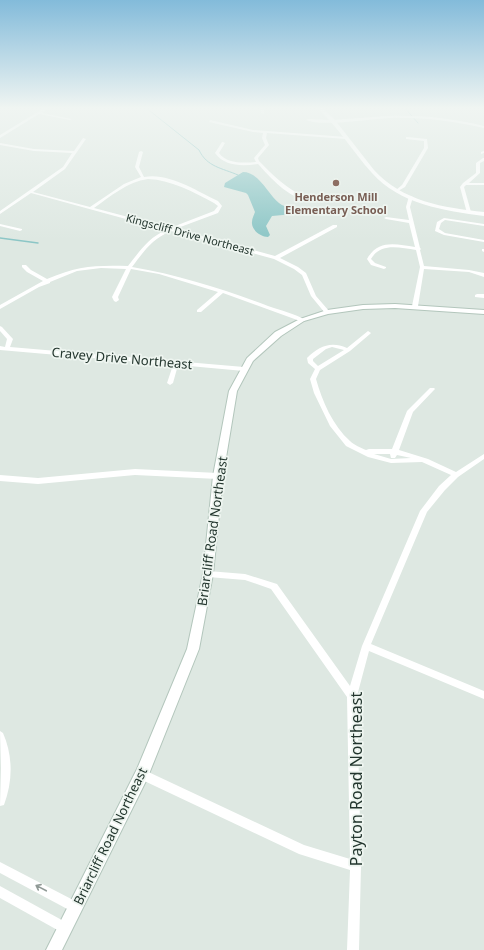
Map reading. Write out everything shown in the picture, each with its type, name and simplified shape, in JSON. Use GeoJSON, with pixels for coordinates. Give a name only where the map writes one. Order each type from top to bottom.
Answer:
{"type":"FeatureCollection","features":[{"type":"Feature","properties":{"kind":"main road","name":"Briarcliff Road Northeast"},"geometry":{"type":"LineString","coordinates":[[54,950],[142,774],[193,649],[208,574],[218,476],[234,391],[244,369],[250,360],[268,341],[302,320],[327,312],[363,307],[415,306],[484,312]]}},
{"type":"Feature","properties":{"kind":"street"},"geometry":{"type":"LineString","coordinates":[[61,151],[75,152]]}},
{"type":"Feature","properties":{"kind":"street"},"geometry":{"type":"LineString","coordinates":[[219,151],[218,154],[222,159],[235,163],[260,163]]}},
{"type":"Feature","properties":{"kind":"street"},"geometry":{"type":"LineString","coordinates":[[262,151],[256,158],[260,163],[292,193],[304,198]]}},
{"type":"Feature","properties":{"kind":"street"},"geometry":{"type":"LineString","coordinates":[[357,151],[377,176],[386,184],[411,197],[437,206],[484,214]]}},
{"type":"Feature","properties":{"kind":"street"},"geometry":{"type":"LineString","coordinates":[[398,190],[404,186],[424,151]]}},
{"type":"Feature","properties":{"kind":"street"},"geometry":{"type":"LineString","coordinates":[[0,213],[64,168],[75,152]]}},
{"type":"Feature","properties":{"kind":"street"},"geometry":{"type":"LineString","coordinates":[[141,152],[137,168],[143,178]]}},
{"type":"Feature","properties":{"kind":"street"},"geometry":{"type":"LineString","coordinates":[[468,212],[467,203],[462,190],[464,184],[478,173],[478,163],[484,159]]}},
{"type":"Feature","properties":{"kind":"street"},"geometry":{"type":"LineString","coordinates":[[464,184],[484,184],[481,177],[474,176]]}},
{"type":"Feature","properties":{"kind":"street"},"geometry":{"type":"LineString","coordinates":[[91,208],[125,185],[143,178],[156,178],[172,182],[219,204],[220,206],[216,212],[190,221],[161,234],[148,244],[129,268],[115,297],[116,300]]}},
{"type":"Feature","properties":{"kind":"street","name":"Kingscliff Drive Northeast"},"geometry":{"type":"LineString","coordinates":[[30,192],[276,258],[304,274],[314,296],[327,312]]}},
{"type":"Feature","properties":{"kind":"street"},"geometry":{"type":"LineString","coordinates":[[411,197],[408,207],[422,267],[415,306]]}},
{"type":"Feature","properties":{"kind":"street"},"geometry":{"type":"LineString","coordinates":[[386,218],[411,222]]}},
{"type":"Feature","properties":{"kind":"street"},"geometry":{"type":"LineString","coordinates":[[484,225],[439,219],[436,229],[438,232],[484,241]]}},
{"type":"Feature","properties":{"kind":"street"},"geometry":{"type":"LineString","coordinates":[[0,225],[20,230]]}},
{"type":"Feature","properties":{"kind":"street"},"geometry":{"type":"LineString","coordinates":[[276,258],[335,226]]}},
{"type":"Feature","properties":{"kind":"street"},"geometry":{"type":"LineString","coordinates":[[384,268],[373,264],[369,259],[380,248],[386,245],[419,250]]}},
{"type":"Feature","properties":{"kind":"street"},"geometry":{"type":"LineString","coordinates":[[24,266],[29,271],[48,282]]}},
{"type":"Feature","properties":{"kind":"street"},"geometry":{"type":"LineString","coordinates":[[0,307],[63,274],[78,269],[98,266],[144,269],[181,278],[302,320]]}},
{"type":"Feature","properties":{"kind":"street"},"geometry":{"type":"LineString","coordinates":[[422,267],[469,271],[484,275]]}},
{"type":"Feature","properties":{"kind":"street"},"geometry":{"type":"LineString","coordinates":[[199,311],[221,292]]}},
{"type":"Feature","properties":{"kind":"street"},"geometry":{"type":"LineString","coordinates":[[477,296],[484,296]]}},
{"type":"Feature","properties":{"kind":"street"},"geometry":{"type":"LineString","coordinates":[[0,328],[10,339],[7,348]]}},
{"type":"Feature","properties":{"kind":"street"},"geometry":{"type":"LineString","coordinates":[[368,334],[348,350],[318,369],[313,382],[333,426],[348,444],[362,451],[391,461],[399,462],[420,460]]}},
{"type":"Feature","properties":{"kind":"street"},"geometry":{"type":"LineString","coordinates":[[318,369],[310,362],[310,358],[328,345],[334,344],[348,350]]}},
{"type":"Feature","properties":{"kind":"street","name":"Cravey Drive Northeast"},"geometry":{"type":"LineString","coordinates":[[0,348],[244,369]]}},
{"type":"Feature","properties":{"kind":"street"},"geometry":{"type":"LineString","coordinates":[[170,383],[176,363]]}},
{"type":"Feature","properties":{"kind":"street"},"geometry":{"type":"LineString","coordinates":[[391,461],[410,411],[432,389]]}},
{"type":"Feature","properties":{"kind":"street"},"geometry":{"type":"LineString","coordinates":[[362,451],[395,452],[437,465],[456,475]]}},
{"type":"Feature","properties":{"kind":"street","name":"Payton Road Northeast"},"geometry":{"type":"LineString","coordinates":[[353,950],[356,866],[352,696],[366,646],[422,516],[433,499],[456,475],[484,456]]}},
{"type":"Feature","properties":{"kind":"street"},"geometry":{"type":"LineString","coordinates":[[0,478],[45,481],[135,472],[218,476]]}},
{"type":"Feature","properties":{"kind":"street"},"geometry":{"type":"LineString","coordinates":[[208,574],[245,577],[274,586],[352,696]]}},
{"type":"Feature","properties":{"kind":"street"},"geometry":{"type":"LineString","coordinates":[[366,646],[484,695]]}},
{"type":"Feature","properties":{"kind":"street"},"geometry":{"type":"LineString","coordinates":[[0,736],[6,760],[0,801]]}},
{"type":"Feature","properties":{"kind":"street"},"geometry":{"type":"LineString","coordinates":[[142,774],[303,850],[356,866]]}},
{"type":"Feature","properties":{"kind":"street"},"geometry":{"type":"LineString","coordinates":[[0,867],[75,906]]}},
{"type":"Feature","properties":{"kind":"street"},"geometry":{"type":"LineString","coordinates":[[0,892],[65,928]]}},
{"type":"Feature","properties":{"kind":"water"},"geometry":{"type":"Polygon","coordinates":[[[243,172],[249,173],[259,179],[279,203],[304,213],[272,216],[266,226],[270,235],[265,237],[260,234],[253,228],[252,225],[252,219],[255,212],[248,195],[246,193],[224,187],[225,183],[243,172]]]}},
{"type":"Feature","properties":{"kind":"waterway"},"geometry":{"type":"LineString","coordinates":[[200,151],[202,156],[211,164],[238,175]]}},
{"type":"Feature","properties":{"kind":"waterway"},"geometry":{"type":"LineString","coordinates":[[0,238],[38,243]]}},
{"type":"Feature","properties":{"kind":"place","name":"Henderson Mill Elementary School"},"geometry":{"type":"Point","coordinates":[336,183]}}]}
